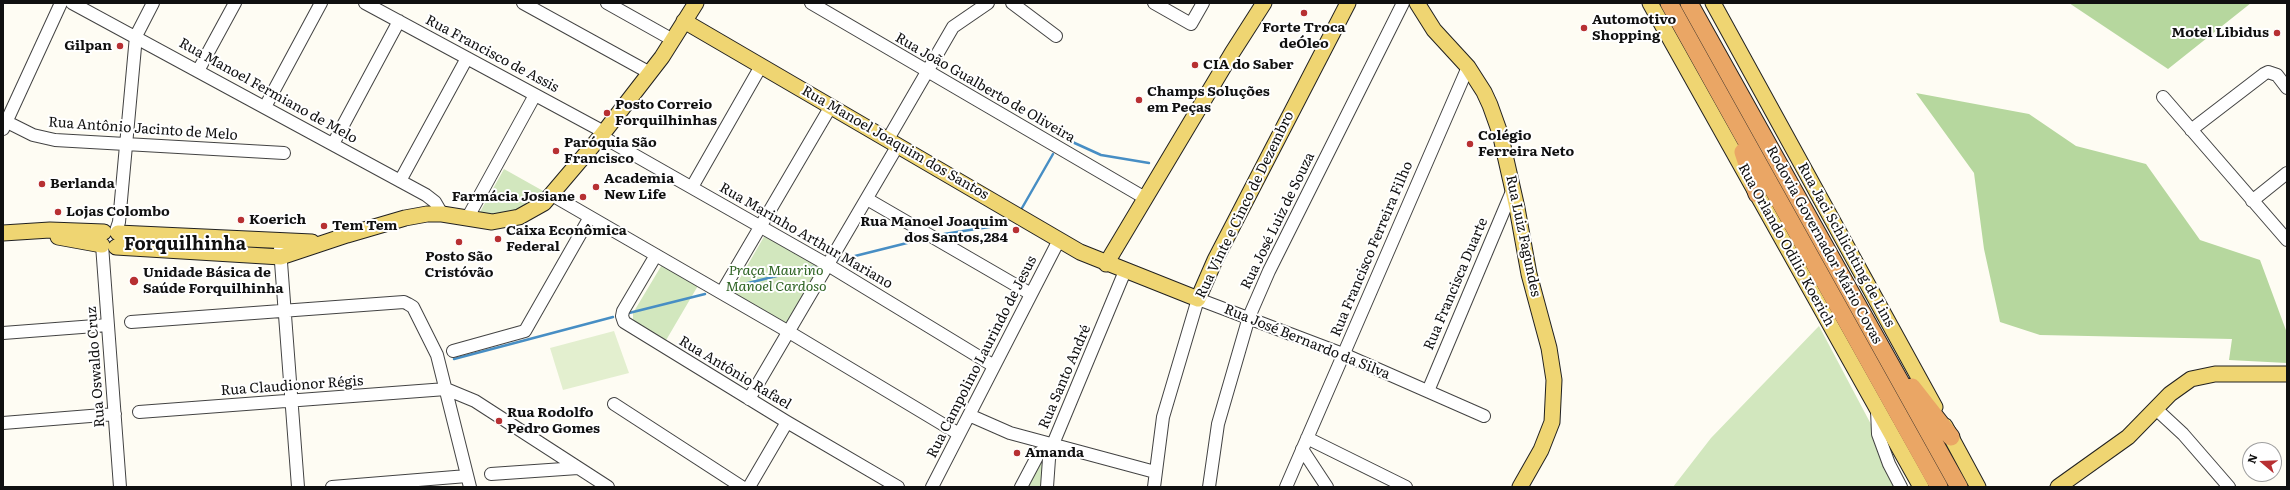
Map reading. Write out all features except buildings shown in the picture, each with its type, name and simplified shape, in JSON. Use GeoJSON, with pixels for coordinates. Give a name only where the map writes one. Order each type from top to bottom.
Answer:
{"type":"FeatureCollection","features":[{"type":"Feature","properties":{"kind":"highway","name":"Rodovia Governador Mário Covas"},"geometry":{"type":"LineString","coordinates":[[1670,3],[1728,110],[1939,487]]}},
{"type":"Feature","properties":{"kind":"highway","name":"Rodovia Governador Mário Covas"},"geometry":{"type":"LineString","coordinates":[[1689,3],[1959,487]]}},
{"type":"Feature","properties":{"kind":"highway"},"geometry":{"type":"LineString","coordinates":[[1728,110],[1757,194]]}},
{"type":"Feature","properties":{"kind":"highway"},"geometry":{"type":"LineString","coordinates":[[1894,370],[1917,391],[1951,437]]}},
{"type":"Feature","properties":{"kind":"main road"},"geometry":{"type":"LineString","coordinates":[[111,238],[192,252],[281,257],[323,242],[405,218],[442,214],[492,222],[510,220],[528,213],[544,203],[552,195],[602,134],[674,40],[696,3]]}},
{"type":"Feature","properties":{"kind":"main road"},"geometry":{"type":"LineString","coordinates":[[1106,264],[1232,53],[1264,3]]}},
{"type":"Feature","properties":{"kind":"main road","name":"Rua Vinte e Cinco de Dezembro"},"geometry":{"type":"LineString","coordinates":[[1198,299],[1215,260],[1348,3]]}},
{"type":"Feature","properties":{"kind":"main road","name":"Rua Luiz Fagundes"},"geometry":{"type":"LineString","coordinates":[[1416,3],[1434,30],[1468,67],[1484,92],[1490,105],[1500,133],[1513,189],[1529,274],[1553,364],[1555,391],[1552,422],[1541,450],[1520,487]]}},
{"type":"Feature","properties":{"kind":"main road","name":"Rua Orlando Odílio Koerich"},"geometry":{"type":"LineString","coordinates":[[1650,3],[1921,487]]}},
{"type":"Feature","properties":{"kind":"main road","name":"Rua Jaci Schlichting de Lins"},"geometry":{"type":"LineString","coordinates":[[1713,3],[1978,487]]}},
{"type":"Feature","properties":{"kind":"main road","name":"Rua Manoel Joaquim dos Santos"},"geometry":{"type":"LineString","coordinates":[[684,21],[1059,240],[1106,264]]}},
{"type":"Feature","properties":{"kind":"main road"},"geometry":{"type":"LineString","coordinates":[[3,233],[24,232],[111,238],[193,237],[279,242],[323,242]]}},
{"type":"Feature","properties":{"kind":"main road"},"geometry":{"type":"LineString","coordinates":[[192,252],[193,237]]}},
{"type":"Feature","properties":{"kind":"main road","name":"Rua José Bernardo da Silva"},"geometry":{"type":"LineString","coordinates":[[1106,264],[1198,299]]}},
{"type":"Feature","properties":{"kind":"main road"},"geometry":{"type":"LineString","coordinates":[[2058,487],[2114,449],[2179,386],[2197,377],[2229,374],[2287,374]]}},
{"type":"Feature","properties":{"kind":"street"},"geometry":{"type":"LineString","coordinates":[[4,124],[60,3]]}},
{"type":"Feature","properties":{"kind":"street","name":"Rua Manoel Fermiano de Melo"},"geometry":{"type":"LineString","coordinates":[[72,3],[136,36],[426,195],[436,202],[442,214]]}},
{"type":"Feature","properties":{"kind":"street"},"geometry":{"type":"LineString","coordinates":[[136,36],[154,3]]}},
{"type":"Feature","properties":{"kind":"street"},"geometry":{"type":"LineString","coordinates":[[198,71],[235,3]]}},
{"type":"Feature","properties":{"kind":"street"},"geometry":{"type":"LineString","coordinates":[[265,107],[321,3]]}},
{"type":"Feature","properties":{"kind":"street","name":"Rua Francisco de Assis"},"geometry":{"type":"LineString","coordinates":[[365,3],[535,95],[602,134]]}},
{"type":"Feature","properties":{"kind":"street"},"geometry":{"type":"LineString","coordinates":[[523,3],[650,73]]}},
{"type":"Feature","properties":{"kind":"street"},"geometry":{"type":"LineString","coordinates":[[607,3],[674,40]]}},
{"type":"Feature","properties":{"kind":"street","name":"Rua João Gualberto de Oliveira"},"geometry":{"type":"LineString","coordinates":[[811,3],[926,72],[1145,198]]}},
{"type":"Feature","properties":{"kind":"street"},"geometry":{"type":"LineString","coordinates":[[750,399],[867,199],[926,72],[952,27],[988,3]]}},
{"type":"Feature","properties":{"kind":"street"},"geometry":{"type":"LineString","coordinates":[[1012,3],[1056,36]]}},
{"type":"Feature","properties":{"kind":"street"},"geometry":{"type":"LineString","coordinates":[[1154,3],[1191,24],[1203,3]]}},
{"type":"Feature","properties":{"kind":"street","name":"Rua José Luiz de Souza"},"geometry":{"type":"LineString","coordinates":[[1209,487],[1218,424],[1248,317],[1269,271],[1404,3]]}},
{"type":"Feature","properties":{"kind":"street"},"geometry":{"type":"LineString","coordinates":[[333,144],[399,21]]}},
{"type":"Feature","properties":{"kind":"street","name":"Rua Oswaldo Cruz"},"geometry":{"type":"LineString","coordinates":[[120,487],[108,325],[111,238],[119,222],[136,36]]}},
{"type":"Feature","properties":{"kind":"street"},"geometry":{"type":"LineString","coordinates":[[400,181],[467,58]]}},
{"type":"Feature","properties":{"kind":"street"},"geometry":{"type":"LineString","coordinates":[[692,187],[762,66]]}},
{"type":"Feature","properties":{"kind":"street","name":"Rua Francisco Ferreira Filho"},"geometry":{"type":"LineString","coordinates":[[1286,487],[1468,67]]}},
{"type":"Feature","properties":{"kind":"street"},"geometry":{"type":"LineString","coordinates":[[2191,130],[2268,72],[2277,75],[2287,88]]}},
{"type":"Feature","properties":{"kind":"street"},"geometry":{"type":"LineString","coordinates":[[468,218],[535,95]]}},
{"type":"Feature","properties":{"kind":"street"},"geometry":{"type":"LineString","coordinates":[[2163,97],[2287,240]]}},
{"type":"Feature","properties":{"kind":"street"},"geometry":{"type":"LineString","coordinates":[[722,292],[831,106]]}},
{"type":"Feature","properties":{"kind":"street","name":"Rua Antônio Jacinto de Melo"},"geometry":{"type":"LineString","coordinates":[[4,124],[33,135],[56,140],[284,153]]}},
{"type":"Feature","properties":{"kind":"street","name":"Rua Marinho Arthur Mariano"},"geometry":{"type":"LineString","coordinates":[[602,134],[828,265],[994,366]]}},
{"type":"Feature","properties":{"kind":"street"},"geometry":{"type":"LineString","coordinates":[[2252,201],[2287,173]]}},
{"type":"Feature","properties":{"kind":"street","name":"Rua Francisca Duarte"},"geometry":{"type":"LineString","coordinates":[[1428,391],[1513,189]]}},
{"type":"Feature","properties":{"kind":"street"},"geometry":{"type":"LineString","coordinates":[[552,195],[722,292],[959,434]]}},
{"type":"Feature","properties":{"kind":"street"},"geometry":{"type":"LineString","coordinates":[[867,199],[1031,294]]}},
{"type":"Feature","properties":{"kind":"street"},"geometry":{"type":"LineString","coordinates":[[453,351],[524,331],[590,217]]}},
{"type":"Feature","properties":{"kind":"street","name":"Rua Campolino Laurindo de Jesus"},"geometry":{"type":"LineString","coordinates":[[932,487],[1059,240]]}},
{"type":"Feature","properties":{"kind":"street"},"geometry":{"type":"LineString","coordinates":[[279,242],[298,487]]}},
{"type":"Feature","properties":{"kind":"street","name":"Rua Antônio Rafael"},"geometry":{"type":"LineString","coordinates":[[656,255],[623,311],[622,316],[624,322],[787,422],[898,487]]}},
{"type":"Feature","properties":{"kind":"street","name":"Rua Santo André"},"geometry":{"type":"LineString","coordinates":[[1021,487],[1039,453],[1053,444],[1125,271]]}},
{"type":"Feature","properties":{"kind":"street","name":"Rua José Bernardo da Silva"},"geometry":{"type":"LineString","coordinates":[[1198,299],[1343,354],[1484,416]]}},
{"type":"Feature","properties":{"kind":"street","name":"Rua Vinte e Cinco de Dezembro"},"geometry":{"type":"LineString","coordinates":[[1154,487],[1166,403],[1198,299]]}},
{"type":"Feature","properties":{"kind":"street"},"geometry":{"type":"LineString","coordinates":[[131,322],[404,302],[413,307],[437,355],[469,482],[332,487]]}},
{"type":"Feature","properties":{"kind":"street"},"geometry":{"type":"LineString","coordinates":[[3,333],[108,325]]}},
{"type":"Feature","properties":{"kind":"street"},"geometry":{"type":"LineString","coordinates":[[446,389],[475,400],[608,487]]}},
{"type":"Feature","properties":{"kind":"street","name":"Rua Claudionor Régis"},"geometry":{"type":"LineString","coordinates":[[139,412],[446,389]]}},
{"type":"Feature","properties":{"kind":"street"},"geometry":{"type":"LineString","coordinates":[[614,404],[742,487]]}},
{"type":"Feature","properties":{"kind":"street"},"geometry":{"type":"LineString","coordinates":[[1876,408],[1878,434],[1889,464],[1901,487]]}},
{"type":"Feature","properties":{"kind":"street"},"geometry":{"type":"LineString","coordinates":[[2156,409],[2183,434],[2229,487]]}},
{"type":"Feature","properties":{"kind":"street"},"geometry":{"type":"LineString","coordinates":[[3,423],[115,414]]}},
{"type":"Feature","properties":{"kind":"street"},"geometry":{"type":"LineString","coordinates":[[969,415],[1010,433],[1155,472]]}},
{"type":"Feature","properties":{"kind":"street"},"geometry":{"type":"LineString","coordinates":[[749,487],[787,422]]}},
{"type":"Feature","properties":{"kind":"street"},"geometry":{"type":"LineString","coordinates":[[1305,443],[1327,487]]}},
{"type":"Feature","properties":{"kind":"street"},"geometry":{"type":"LineString","coordinates":[[1305,443],[1406,487]]}},
{"type":"Feature","properties":{"kind":"street"},"geometry":{"type":"LineString","coordinates":[[1047,487],[1049,459],[1053,444]]}},
{"type":"Feature","properties":{"kind":"street"},"geometry":{"type":"LineString","coordinates":[[492,474],[578,468]]}},
{"type":"Feature","properties":{"kind":"green space"},"geometry":{"type":"Polygon","coordinates":[[[2069,3],[2251,3],[2168,69],[2069,3]]]}},
{"type":"Feature","properties":{"kind":"green space"},"geometry":{"type":"Polygon","coordinates":[[[1916,93],[2029,114],[2076,146],[2146,164],[2200,240],[2260,260],[2287,333],[2287,363],[2229,360],[2232,339],[2040,335],[2000,322],[1984,249],[1974,173],[1916,93]]]}},
{"type":"Feature","properties":{"kind":"green space"},"geometry":{"type":"Polygon","coordinates":[[[504,169],[545,192],[521,209],[499,215],[480,212],[504,169]]]}},
{"type":"Feature","properties":{"kind":"green space","name":"Praça Maurino Manoel Cardoso"},"geometry":{"type":"Polygon","coordinates":[[[765,235],[821,267],[788,324],[732,292],[765,235]]]}},
{"type":"Feature","properties":{"kind":"green space"},"geometry":{"type":"Polygon","coordinates":[[[663,263],[699,284],[665,342],[635,325],[633,319],[633,313],[663,263]]]}},
{"type":"Feature","properties":{"kind":"green space"},"geometry":{"type":"Polygon","coordinates":[[[1819,326],[1901,481],[1896,487],[1673,487],[1711,438],[1819,326]]]}},
{"type":"Feature","properties":{"kind":"green space"},"geometry":{"type":"Polygon","coordinates":[[[614,331],[629,373],[563,390],[550,348],[614,331]]]}},
{"type":"Feature","properties":{"kind":"green space"},"geometry":{"type":"Polygon","coordinates":[[[1045,456],[1042,487],[1027,487],[1041,458],[1045,456]]]}},
{"type":"Feature","properties":{"kind":"waterway"},"geometry":{"type":"LineString","coordinates":[[1068,140],[1101,155],[1149,163]]}},
{"type":"Feature","properties":{"kind":"waterway"},"geometry":{"type":"LineString","coordinates":[[1022,208],[1053,154]]}},
{"type":"Feature","properties":{"kind":"waterway"},"geometry":{"type":"LineString","coordinates":[[944,234],[1002,225]]}},
{"type":"Feature","properties":{"kind":"waterway"},"geometry":{"type":"LineString","coordinates":[[839,260],[919,240]]}},
{"type":"Feature","properties":{"kind":"waterway"},"geometry":{"type":"LineString","coordinates":[[732,287],[813,267]]}},
{"type":"Feature","properties":{"kind":"waterway"},"geometry":{"type":"LineString","coordinates":[[629,313],[705,294]]}},
{"type":"Feature","properties":{"kind":"waterway"},"geometry":{"type":"LineString","coordinates":[[454,359],[613,317]]}},
{"type":"Feature","properties":{"kind":"place","name":"Forte Troca deÓleo"},"geometry":{"type":"Point","coordinates":[1304,13]}},
{"type":"Feature","properties":{"kind":"place","name":"Automotivo Shopping"},"geometry":{"type":"Point","coordinates":[1584,28]}},
{"type":"Feature","properties":{"kind":"place","name":"Motel Libidus"},"geometry":{"type":"Point","coordinates":[2277,33]}},
{"type":"Feature","properties":{"kind":"place","name":"Gilpan"},"geometry":{"type":"Point","coordinates":[120,46]}},
{"type":"Feature","properties":{"kind":"place","name":"CIA do Saber"},"geometry":{"type":"Point","coordinates":[1195,65]}},
{"type":"Feature","properties":{"kind":"place","name":"Champs Soluções em Peças"},"geometry":{"type":"Point","coordinates":[1139,100]}},
{"type":"Feature","properties":{"kind":"place","name":"Posto Correio Forquilhinhas"},"geometry":{"type":"Point","coordinates":[607,113]}},
{"type":"Feature","properties":{"kind":"place","name":"Colégio Ferreira Neto"},"geometry":{"type":"Point","coordinates":[1470,144]}},
{"type":"Feature","properties":{"kind":"place","name":"Paróquia São Francisco"},"geometry":{"type":"Point","coordinates":[556,151]}},
{"type":"Feature","properties":{"kind":"place","name":"Berlanda"},"geometry":{"type":"Point","coordinates":[42,184]}},
{"type":"Feature","properties":{"kind":"place","name":"Academia New Life"},"geometry":{"type":"Point","coordinates":[596,187]}},
{"type":"Feature","properties":{"kind":"place","name":"Farmácia Josiane"},"geometry":{"type":"Point","coordinates":[583,197]}},
{"type":"Feature","properties":{"kind":"place","name":"Lojas Colombo"},"geometry":{"type":"Point","coordinates":[58,212]}},
{"type":"Feature","properties":{"kind":"place","name":"Koerich"},"geometry":{"type":"Point","coordinates":[241,220]}},
{"type":"Feature","properties":{"kind":"place","name":"Tem Tem"},"geometry":{"type":"Point","coordinates":[324,226]}},
{"type":"Feature","properties":{"kind":"place","name":"Rua Manoel Joaquim dos Santos,284"},"geometry":{"type":"Point","coordinates":[1016,230]}},
{"type":"Feature","properties":{"kind":"place","name":"Caixa Econômica Federal"},"geometry":{"type":"Point","coordinates":[498,239]}},
{"type":"Feature","properties":{"kind":"place","name":"Posto São Cristóvão"},"geometry":{"type":"Point","coordinates":[459,242]}},
{"type":"Feature","properties":{"kind":"place","name":"Unidade Básica de Saúde Forquilhinha"},"geometry":{"type":"Point","coordinates":[134,281]}},
{"type":"Feature","properties":{"kind":"place","name":"Rua Rodolfo Pedro Gomes"},"geometry":{"type":"Point","coordinates":[499,421]}},
{"type":"Feature","properties":{"kind":"place","name":"Amanda"},"geometry":{"type":"Point","coordinates":[1017,453]}},
{"type":"Feature","properties":{"kind":"district","name":"Forquilhinha"},"geometry":{"type":"Point","coordinates":[185,245]}}]}
